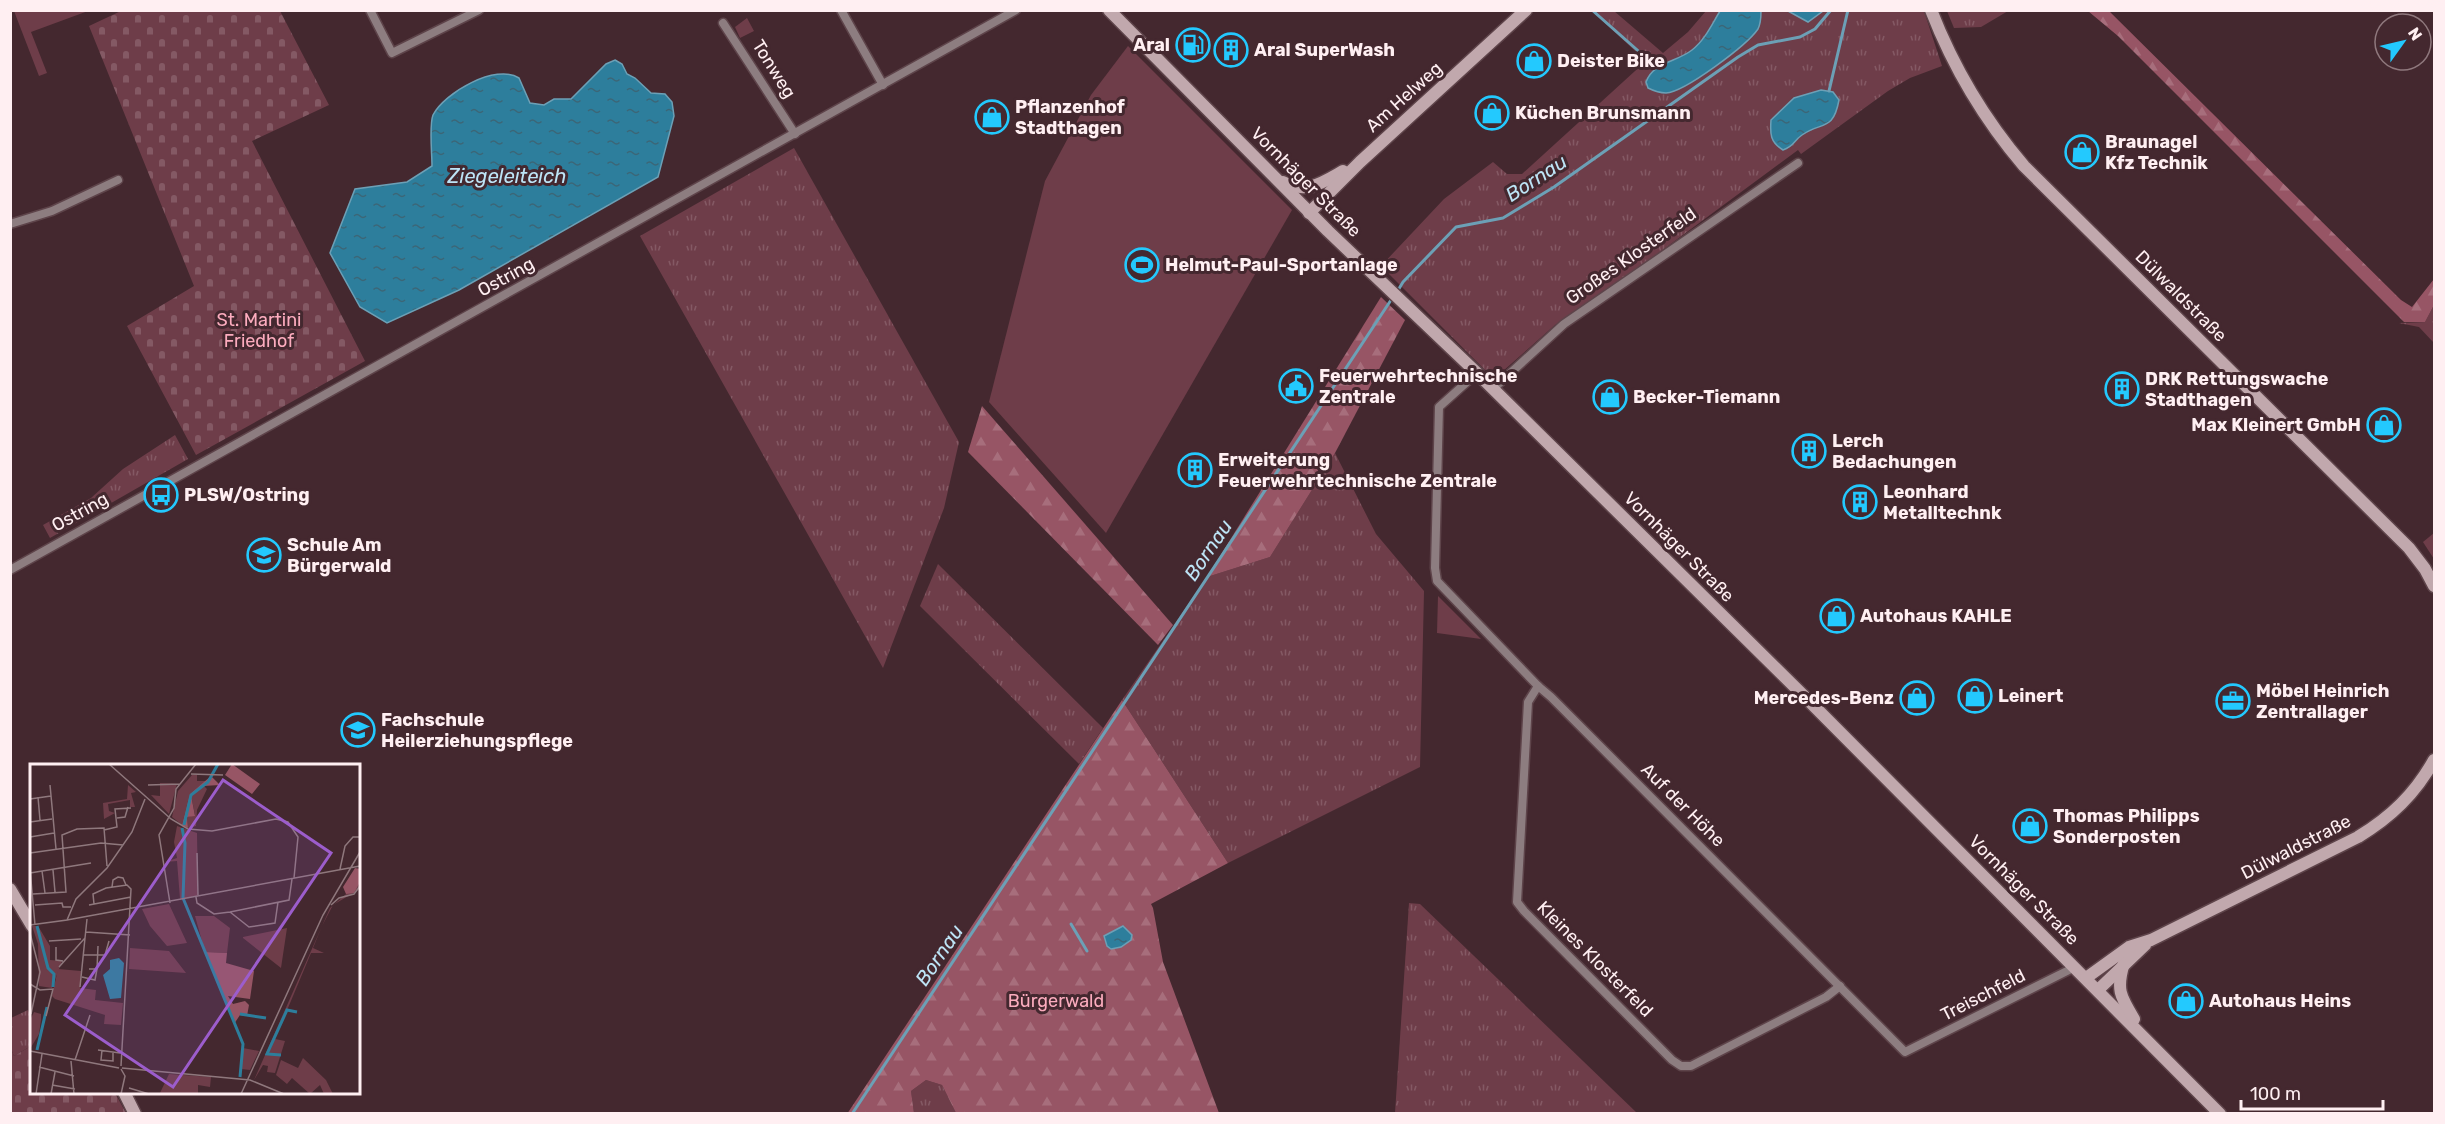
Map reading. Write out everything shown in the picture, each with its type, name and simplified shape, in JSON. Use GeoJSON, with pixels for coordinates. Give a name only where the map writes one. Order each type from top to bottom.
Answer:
{"type":"FeatureCollection","features":[{"type":"Feature","properties":{"kind":"main road","name":"Vornhäger Straße"},"geometry":{"type":"LineString","coordinates":[[1109,10],[1310,213],[1477,373],[2220,1113]]}},
{"type":"Feature","properties":{"kind":"main road","name":"Am Helweg"},"geometry":{"type":"LineString","coordinates":[[1310,213],[1360,162],[1526,10]]}},
{"type":"Feature","properties":{"kind":"main road","name":"Dülwaldstraße"},"geometry":{"type":"LineString","coordinates":[[1931,10],[1957,70],[1976,104],[2000,138],[2024,166],[2409,548],[2425,569],[2434,586]]}},
{"type":"Feature","properties":{"kind":"main road"},"geometry":{"type":"LineString","coordinates":[[1274,177],[1292,187],[1315,187],[1360,162]]}},
{"type":"Feature","properties":{"kind":"main road","name":"Dülwaldstraße"},"geometry":{"type":"LineString","coordinates":[[2086,978],[2129,947],[2151,939],[2358,837],[2379,824],[2410,795],[2434,760]]}},
{"type":"Feature","properties":{"kind":"main road"},"geometry":{"type":"LineString","coordinates":[[10,889],[30,923]]}},
{"type":"Feature","properties":{"kind":"main road","name":"Dülwaldstraße"},"geometry":{"type":"LineString","coordinates":[[2098,990],[2151,939]]}},
{"type":"Feature","properties":{"kind":"main road"},"geometry":{"type":"LineString","coordinates":[[2124,963],[2120,992],[2146,1038]]}},
{"type":"Feature","properties":{"kind":"main road"},"geometry":{"type":"LineString","coordinates":[[125,1094],[135,1113]]}},
{"type":"Feature","properties":{"kind":"street"},"geometry":{"type":"LineString","coordinates":[[370,10],[392,53],[479,10]]}},
{"type":"Feature","properties":{"kind":"street"},"geometry":{"type":"LineString","coordinates":[[841,10],[883,85]]}},
{"type":"Feature","properties":{"kind":"street","name":"Ostring"},"geometry":{"type":"LineString","coordinates":[[10,570],[1016,10]]}},
{"type":"Feature","properties":{"kind":"street","name":"Tonweg"},"geometry":{"type":"LineString","coordinates":[[723,23],[795,134]]}},
{"type":"Feature","properties":{"kind":"street","name":"Großes Klosterfeld"},"geometry":{"type":"LineString","coordinates":[[1493,389],[1564,324],[1798,163]]}},
{"type":"Feature","properties":{"kind":"street"},"geometry":{"type":"LineString","coordinates":[[10,224],[52,211],[117,180]]}},
{"type":"Feature","properties":{"kind":"street","name":"Auf der Höhe"},"geometry":{"type":"LineString","coordinates":[[1477,373],[1439,407],[1435,568],[1437,581],[1538,686],[1905,1052]]}},
{"type":"Feature","properties":{"kind":"street","name":"Kleines Klosterfeld"},"geometry":{"type":"LineString","coordinates":[[1538,686],[1528,702],[1517,902],[1672,1060],[1681,1066],[1691,1066],[1826,997],[1840,986]]}},
{"type":"Feature","properties":{"kind":"street","name":"Treischfeld"},"geometry":{"type":"LineString","coordinates":[[1905,1052],[2075,967]]}},
{"type":"Feature","properties":{"kind":"green space"},"geometry":{"type":"Polygon","coordinates":[[[14,11],[88,11],[31,32],[47,73],[39,76],[14,11]]]}},
{"type":"Feature","properties":{"kind":"green space","name":"St. Martini Friedhof"},"geometry":{"type":"Polygon","coordinates":[[[121,11],[280,11],[329,105],[252,141],[365,361],[196,455],[127,326],[194,286],[89,26],[121,11]]]}},
{"type":"Feature","properties":{"kind":"green space"},"geometry":{"type":"Polygon","coordinates":[[[1592,11],[1614,11],[1663,53],[1688,32],[1706,11],[1924,11],[1942,66],[1910,78],[1888,91],[1801,154],[1798,150],[1645,263],[1555,325],[1494,379],[1381,266],[1444,199],[1493,162],[1507,174],[1522,174],[1646,61],[1592,11]]]}},
{"type":"Feature","properties":{"kind":"green space"},"geometry":{"type":"Polygon","coordinates":[[[1947,11],[2008,11],[1981,27],[1954,28],[1947,11]]]}},
{"type":"Feature","properties":{"kind":"green space"},"geometry":{"type":"Polygon","coordinates":[[[2088,11],[2109,11],[2401,300],[2412,307],[2434,279],[2434,305],[2425,322],[2404,322],[2118,36],[2088,11]]]}},
{"type":"Feature","properties":{"kind":"green space"},"geometry":{"type":"Polygon","coordinates":[[[747,18],[754,31],[740,38],[735,27],[747,18]]]}},
{"type":"Feature","properties":{"kind":"green space","name":"Helmut-Paul-Sportanlage"},"geometry":{"type":"Polygon","coordinates":[[[1128,46],[1292,210],[1106,533],[989,402],[1045,181],[1091,95],[1128,46]]]}},
{"type":"Feature","properties":{"kind":"green space"},"geometry":{"type":"Polygon","coordinates":[[[794,148],[959,442],[944,508],[883,668],[640,236],[794,148]]]}},
{"type":"Feature","properties":{"kind":"green space"},"geometry":{"type":"Polygon","coordinates":[[[1381,297],[1405,320],[1335,453],[1270,557],[1207,577],[1381,297]]]}},
{"type":"Feature","properties":{"kind":"green space"},"geometry":{"type":"Polygon","coordinates":[[[2434,305],[2434,343],[2419,327],[2399,323],[2425,322],[2434,305]]]}},
{"type":"Feature","properties":{"kind":"green space"},"geometry":{"type":"Polygon","coordinates":[[[982,406],[1173,625],[1158,645],[968,452],[982,406]]]}},
{"type":"Feature","properties":{"kind":"green space"},"geometry":{"type":"Polygon","coordinates":[[[175,435],[188,459],[50,538],[43,525],[91,498],[123,469],[175,435]]]}},
{"type":"Feature","properties":{"kind":"green space"},"geometry":{"type":"Polygon","coordinates":[[[1335,453],[1376,534],[1424,591],[1420,767],[1228,863],[1122,700],[1207,577],[1270,557],[1335,453]]]}},
{"type":"Feature","properties":{"kind":"green space"},"geometry":{"type":"Polygon","coordinates":[[[2434,533],[2434,559],[2423,542],[2434,533]]]}},
{"type":"Feature","properties":{"kind":"green space"},"geometry":{"type":"Polygon","coordinates":[[[938,564],[1103,728],[1079,764],[920,606],[938,564]]]}},
{"type":"Feature","properties":{"kind":"green space"},"geometry":{"type":"Polygon","coordinates":[[[1438,596],[1481,639],[1437,633],[1438,596]]]}},
{"type":"Feature","properties":{"kind":"green space","name":"Bürgerwald"},"geometry":{"type":"Polygon","coordinates":[[[1122,700],[1228,863],[1151,904],[1163,962],[1219,1113],[956,1113],[942,1085],[926,1080],[911,1091],[914,1113],[847,1114],[1122,700]]]}},
{"type":"Feature","properties":{"kind":"green space"},"geometry":{"type":"Polygon","coordinates":[[[1409,903],[1420,904],[1637,1113],[1395,1113],[1409,903]]]}},
{"type":"Feature","properties":{"kind":"green space"},"geometry":{"type":"Polygon","coordinates":[[[28,1010],[30,1014],[30,1047],[14,1056],[11,1049],[11,1018],[28,1010]]]}},
{"type":"Feature","properties":{"kind":"green space"},"geometry":{"type":"Polygon","coordinates":[[[30,1047],[30,1094],[116,1094],[126,1113],[11,1113],[11,1049],[14,1056],[30,1047]]]}},
{"type":"Feature","properties":{"kind":"green space"},"geometry":{"type":"Polygon","coordinates":[[[926,1080],[942,1085],[956,1113],[914,1113],[911,1091],[926,1080]]]}},
{"type":"Feature","properties":{"kind":"water"},"geometry":{"type":"Polygon","coordinates":[[[1720,11],[1761,11],[1759,27],[1729,56],[1687,85],[1666,93],[1648,88],[1646,82],[1649,75],[1660,66],[1686,54],[1697,46],[1720,11]]]}},
{"type":"Feature","properties":{"kind":"water"},"geometry":{"type":"Polygon","coordinates":[[[1788,11],[1823,11],[1808,22],[1788,11]]]}},
{"type":"Feature","properties":{"kind":"water","name":"Ziegeleiteich"},"geometry":{"type":"Polygon","coordinates":[[[615,60],[622,64],[627,74],[635,78],[651,93],[665,94],[672,102],[674,116],[658,177],[459,290],[387,323],[360,307],[330,253],[355,189],[407,182],[432,166],[432,120],[439,106],[459,90],[485,77],[497,74],[509,74],[519,78],[530,103],[544,105],[554,99],[571,99],[606,64],[615,60]]]}},
{"type":"Feature","properties":{"kind":"water"},"geometry":{"type":"Polygon","coordinates":[[[1821,90],[1833,92],[1839,100],[1834,117],[1826,124],[1802,135],[1790,147],[1783,150],[1772,137],[1771,120],[1794,98],[1821,90]]]}},
{"type":"Feature","properties":{"kind":"water"},"geometry":{"type":"Polygon","coordinates":[[[1123,926],[1132,935],[1131,940],[1121,947],[1111,949],[1107,946],[1104,936],[1123,926]]]}},
{"type":"Feature","properties":{"kind":"waterway"},"geometry":{"type":"LineString","coordinates":[[1592,10],[1644,56]]}},
{"type":"Feature","properties":{"kind":"waterway","name":"Bornau"},"geometry":{"type":"LineString","coordinates":[[1397,292],[1403,282],[1456,227],[1503,218],[1554,187],[1738,57],[1758,45],[1800,37],[1815,29],[1831,10]]}},
{"type":"Feature","properties":{"kind":"waterway"},"geometry":{"type":"LineString","coordinates":[[1829,91],[1848,10]]}},
{"type":"Feature","properties":{"kind":"waterway","name":"Bornau"},"geometry":{"type":"LineString","coordinates":[[852,1114],[1393,297]]}},
{"type":"Feature","properties":{"kind":"waterway"},"geometry":{"type":"LineString","coordinates":[[1071,924],[1087,951]]}},
{"type":"Feature","properties":{"kind":"place","name":"Aral"},"geometry":{"type":"Point","coordinates":[1193,45]}},
{"type":"Feature","properties":{"kind":"place","name":"Aral SuperWash"},"geometry":{"type":"Point","coordinates":[1231,50]}},
{"type":"Feature","properties":{"kind":"place","name":"Deister Bike"},"geometry":{"type":"Point","coordinates":[1534,61]}},
{"type":"Feature","properties":{"kind":"place","name":"Küchen Brunsmann"},"geometry":{"type":"Point","coordinates":[1492,113]}},
{"type":"Feature","properties":{"kind":"place","name":"Pflanzenhof Stadthagen"},"geometry":{"type":"Point","coordinates":[992,117]}},
{"type":"Feature","properties":{"kind":"place","name":"Braunagel Kfz Technik"},"geometry":{"type":"Point","coordinates":[2082,152]}},
{"type":"Feature","properties":{"kind":"place","name":"Helmut-Paul-Sportanlage"},"geometry":{"type":"Point","coordinates":[1142,265]}},
{"type":"Feature","properties":{"kind":"place","name":"Feuerwehrtechnische Zentrale"},"geometry":{"type":"Point","coordinates":[1296,386]}},
{"type":"Feature","properties":{"kind":"place","name":"DRK Rettungswache Stadthagen"},"geometry":{"type":"Point","coordinates":[2122,389]}},
{"type":"Feature","properties":{"kind":"place","name":"Becker-Tiemann"},"geometry":{"type":"Point","coordinates":[1610,397]}},
{"type":"Feature","properties":{"kind":"place","name":"Max Kleinert GmbH"},"geometry":{"type":"Point","coordinates":[2384,425]}},
{"type":"Feature","properties":{"kind":"place","name":"Lerch Bedachungen"},"geometry":{"type":"Point","coordinates":[1809,451]}},
{"type":"Feature","properties":{"kind":"place","name":"Erweiterung Feuerwehrtechnische Zentrale"},"geometry":{"type":"Point","coordinates":[1195,470]}},
{"type":"Feature","properties":{"kind":"place","name":"PLSW/Ostring"},"geometry":{"type":"Point","coordinates":[161,495]}},
{"type":"Feature","properties":{"kind":"place","name":"Leonhard Metalltechnk"},"geometry":{"type":"Point","coordinates":[1860,502]}},
{"type":"Feature","properties":{"kind":"place","name":"Schule Am Bürgerwald"},"geometry":{"type":"Point","coordinates":[264,555]}},
{"type":"Feature","properties":{"kind":"place","name":"Autohaus KAHLE"},"geometry":{"type":"Point","coordinates":[1837,616]}},
{"type":"Feature","properties":{"kind":"place","name":"Leinert"},"geometry":{"type":"Point","coordinates":[1975,696]}},
{"type":"Feature","properties":{"kind":"place","name":"Mercedes-Benz"},"geometry":{"type":"Point","coordinates":[1917,698]}},
{"type":"Feature","properties":{"kind":"place","name":"Möbel Heinrich Zentrallager"},"geometry":{"type":"Point","coordinates":[2233,701]}},
{"type":"Feature","properties":{"kind":"place","name":"Fachschule Heilerziehungspflege"},"geometry":{"type":"Point","coordinates":[358,730]}},
{"type":"Feature","properties":{"kind":"place","name":"Thomas Philipps Sonderposten"},"geometry":{"type":"Point","coordinates":[2030,826]}},
{"type":"Feature","properties":{"kind":"place","name":"Autohaus Heins"},"geometry":{"type":"Point","coordinates":[2186,1001]}}]}
